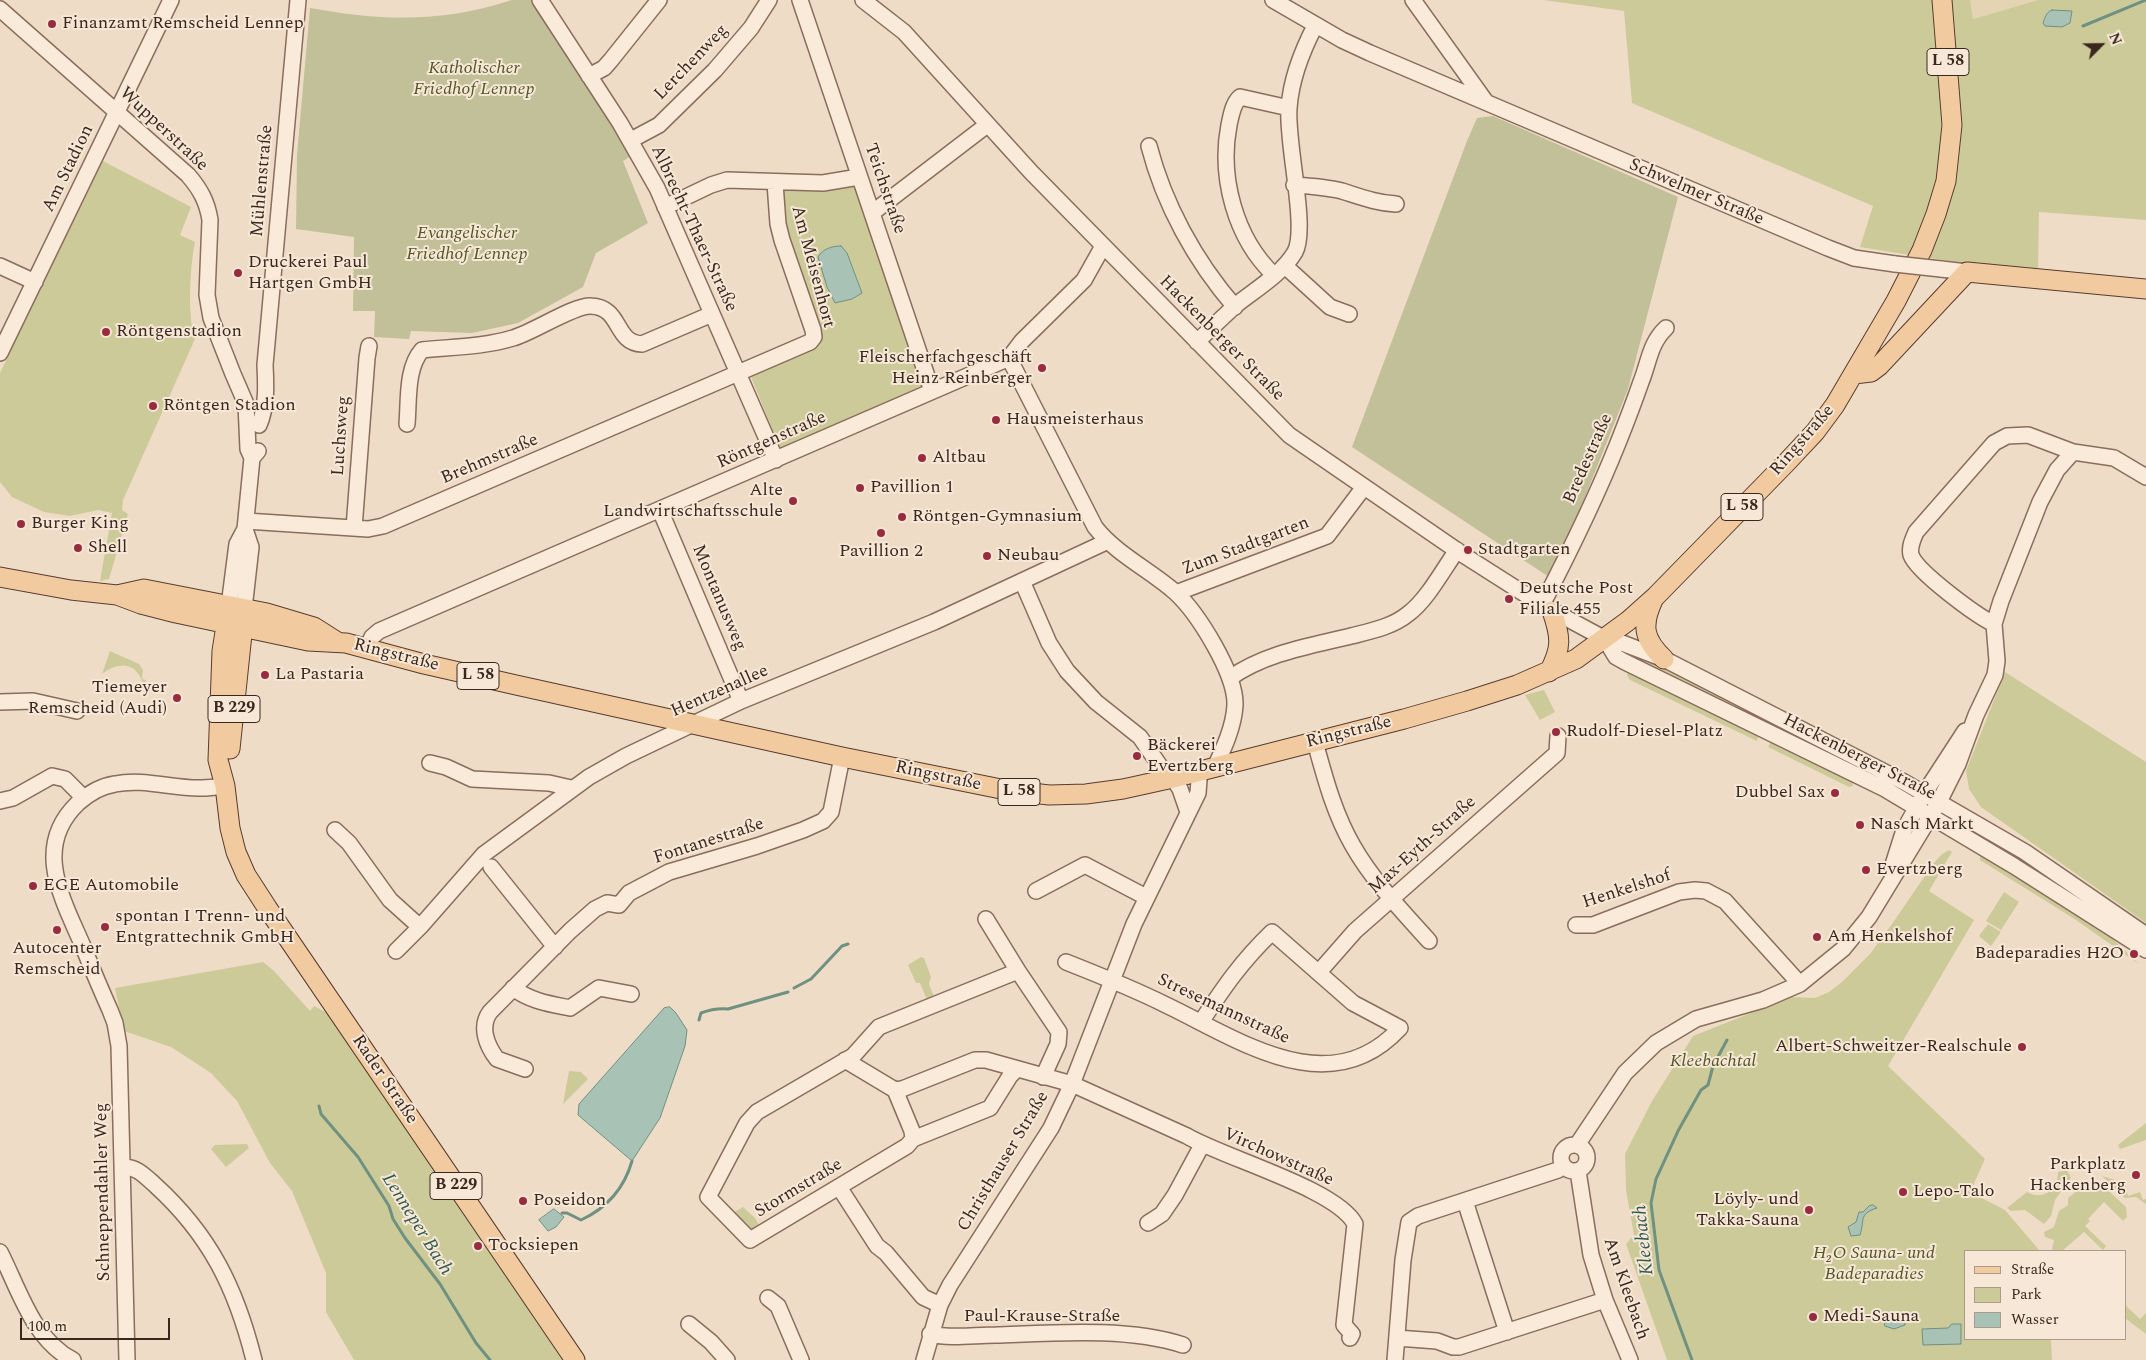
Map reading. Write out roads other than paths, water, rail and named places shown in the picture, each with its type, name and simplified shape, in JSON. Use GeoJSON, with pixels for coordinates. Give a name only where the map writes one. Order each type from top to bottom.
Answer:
{"type":"FeatureCollection","features":[{"type":"Feature","properties":{"kind":"main road","name":"Ringstraße"},"geometry":{"type":"LineString","coordinates":[[0,577],[64,589],[117,595],[144,590],[235,617],[295,620],[314,627],[337,642],[424,664],[842,757],[1034,794],[1102,792],[1171,779],[1467,701],[1549,672],[1576,660],[1605,639],[1656,596],[1815,432],[1835,405],[1896,301],[1922,250],[1945,186],[1952,125],[1942,0]]}},
{"type":"Feature","properties":{"kind":"main road"},"geometry":{"type":"LineString","coordinates":[[1854,374],[1871,372],[1878,366],[1967,272]]}},
{"type":"Feature","properties":{"kind":"main road","name":"Schwelmer Straße"},"geometry":{"type":"LineString","coordinates":[[1967,272],[2146,289]]}},
{"type":"Feature","properties":{"kind":"main road"},"geometry":{"type":"LineString","coordinates":[[1656,596],[1647,612],[1646,634],[1652,647],[1664,659]]}},
{"type":"Feature","properties":{"kind":"main road"},"geometry":{"type":"LineString","coordinates":[[1547,608],[1560,639],[1558,656],[1549,672]]}},
{"type":"Feature","properties":{"kind":"main road","name":"Rader Straße"},"geometry":{"type":"LineString","coordinates":[[235,617],[222,650],[218,760],[225,786],[232,840],[240,862],[250,881],[574,1360]]}},
{"type":"Feature","properties":{"kind":"street","name":"Am Stadion"},"geometry":{"type":"LineString","coordinates":[[0,353],[171,0]]}},
{"type":"Feature","properties":{"kind":"street","name":"Mühlenstraße"},"geometry":{"type":"LineString","coordinates":[[259,425],[263,415],[265,396],[265,365],[298,0]]}},
{"type":"Feature","properties":{"kind":"street","name":"Albrecht-Thaer-Straße"},"geometry":{"type":"LineString","coordinates":[[540,0],[631,140],[665,207],[776,460]]}},
{"type":"Feature","properties":{"kind":"street"},"geometry":{"type":"LineString","coordinates":[[589,76],[604,68],[659,0]]}},
{"type":"Feature","properties":{"kind":"street","name":"Lerchenweg"},"geometry":{"type":"LineString","coordinates":[[631,140],[659,125],[715,70],[751,28],[769,0]]}},
{"type":"Feature","properties":{"kind":"street","name":"Teichstraße"},"geometry":{"type":"LineString","coordinates":[[800,0],[932,391]]}},
{"type":"Feature","properties":{"kind":"street","name":"Hackenberger Straße"},"geometry":{"type":"LineString","coordinates":[[864,0],[904,32],[987,125],[1289,435],[1457,550],[1547,608],[1605,639],[1622,643],[1664,659],[1726,692],[1863,759],[2025,852],[2146,935]]}},
{"type":"Feature","properties":{"kind":"street","name":"Schwelmer Straße"},"geometry":{"type":"LineString","coordinates":[[1273,0],[1315,26],[1370,53],[1828,248],[1854,258],[1967,272]]}},
{"type":"Feature","properties":{"kind":"street"},"geometry":{"type":"LineString","coordinates":[[1413,0],[1487,103]]}},
{"type":"Feature","properties":{"kind":"street","name":"Wupperstraße"},"geometry":{"type":"LineString","coordinates":[[0,9],[188,175],[201,192],[206,202],[210,230],[207,295],[211,318],[245,400]]}},
{"type":"Feature","properties":{"kind":"street"},"geometry":{"type":"LineString","coordinates":[[1198,342],[1235,307],[1279,270],[1296,250],[1300,238],[1294,185],[1289,108],[1303,50],[1315,26]]}},
{"type":"Feature","properties":{"kind":"street"},"geometry":{"type":"LineString","coordinates":[[1289,108],[1240,97],[1235,104],[1226,143],[1226,172],[1236,213],[1255,254],[1330,307],[1349,314]]}},
{"type":"Feature","properties":{"kind":"street"},"geometry":{"type":"LineString","coordinates":[[872,213],[987,125]]}},
{"type":"Feature","properties":{"kind":"street"},"geometry":{"type":"LineString","coordinates":[[1149,146],[1156,171],[1184,234],[1214,281],[1235,307]]}},
{"type":"Feature","properties":{"kind":"street"},"geometry":{"type":"LineString","coordinates":[[665,207],[711,185],[728,180],[823,182],[859,177]]}},
{"type":"Feature","properties":{"kind":"street","name":"Am Meisenhort"},"geometry":{"type":"LineString","coordinates":[[738,374],[807,344],[814,337],[778,224],[775,182]]}},
{"type":"Feature","properties":{"kind":"street"},"geometry":{"type":"LineString","coordinates":[[1294,185],[1341,191],[1375,202],[1396,204]]}},
{"type":"Feature","properties":{"kind":"street","name":"Röntgenstraße"},"geometry":{"type":"LineString","coordinates":[[367,649],[372,637],[379,631],[1009,358],[1022,341],[1084,280],[1103,246]]}},
{"type":"Feature","properties":{"kind":"street"},"geometry":{"type":"LineString","coordinates":[[0,266],[35,282]]}},
{"type":"Feature","properties":{"kind":"street"},"geometry":{"type":"LineString","coordinates":[[407,424],[414,359],[422,350],[466,347],[514,338],[538,329],[575,309],[588,305],[610,312],[625,338],[631,343],[636,344],[642,344],[712,314]]}},
{"type":"Feature","properties":{"kind":"street","name":"Bredestraße"},"geometry":{"type":"LineString","coordinates":[[1547,608],[1571,547],[1617,445],[1642,380],[1652,346],[1657,336],[1666,328]]}},
{"type":"Feature","properties":{"kind":"street","name":"Luchsweg"},"geometry":{"type":"LineString","coordinates":[[354,528],[369,346]]}},
{"type":"Feature","properties":{"kind":"street","name":"Christhauser Straße"},"geometry":{"type":"LineString","coordinates":[[924,1360],[930,1334],[940,1305],[960,1268],[1051,1128],[1072,1084],[1121,954],[1146,897],[1198,793],[1199,780],[1223,750],[1234,713],[1234,696],[1230,678],[1200,623],[1176,593],[1108,541],[1095,527],[1009,358]]}},
{"type":"Feature","properties":{"kind":"street","name":"Mühlenstraße"},"geometry":{"type":"LineString","coordinates":[[245,400],[257,384],[259,374],[265,365]]}},
{"type":"Feature","properties":{"kind":"street","name":"Brehmstraße"},"geometry":{"type":"LineString","coordinates":[[246,525],[368,529],[383,526],[738,374]]}},
{"type":"Feature","properties":{"kind":"street"},"geometry":{"type":"LineString","coordinates":[[245,400],[261,400],[265,396]]}},
{"type":"Feature","properties":{"kind":"street"},"geometry":{"type":"LineString","coordinates":[[245,400],[253,408],[259,425]]}},
{"type":"Feature","properties":{"kind":"street","name":"Rader Straße"},"geometry":{"type":"LineString","coordinates":[[235,617],[251,547],[246,525],[252,458],[248,449],[245,400]]}},
{"type":"Feature","properties":{"kind":"street","name":"Rader Straße"},"geometry":{"type":"LineString","coordinates":[[252,458],[258,450],[259,425]]}},
{"type":"Feature","properties":{"kind":"street"},"geometry":{"type":"LineString","coordinates":[[1994,624],[1982,618],[1919,567],[1910,551],[1913,538],[1999,439],[2015,434],[2024,434],[2073,452],[2114,458],[2146,477]]}},
{"type":"Feature","properties":{"kind":"street"},"geometry":{"type":"LineString","coordinates":[[1577,1145],[1595,1116],[1633,1064],[1664,1037],[1707,1015],[1763,1000],[1800,984],[1843,949],[1870,917],[1931,816],[1958,764],[1997,666],[1994,624],[2001,601],[2040,502],[2057,470],[2073,452]]}},
{"type":"Feature","properties":{"kind":"street","name":"Zum Stadtgarten"},"geometry":{"type":"LineString","coordinates":[[1176,593],[1327,536],[1364,487]]}},
{"type":"Feature","properties":{"kind":"street","name":"Montanusweg"},"geometry":{"type":"LineString","coordinates":[[660,510],[741,701]]}},
{"type":"Feature","properties":{"kind":"street","name":"Hentzenallee"},"geometry":{"type":"LineString","coordinates":[[396,951],[420,927],[484,854],[571,788],[626,756],[741,701],[846,659],[1108,541]]}},
{"type":"Feature","properties":{"kind":"street"},"geometry":{"type":"LineString","coordinates":[[1230,678],[1254,663],[1284,652],[1375,630],[1397,622],[1418,605],[1457,550]]}},
{"type":"Feature","properties":{"kind":"street"},"geometry":{"type":"LineString","coordinates":[[1022,581],[1049,643],[1067,671],[1096,702],[1140,737],[1171,779],[1180,788],[1188,812]]}},
{"type":"Feature","properties":{"kind":"street","name":"Hackenberger Straße"},"geometry":{"type":"LineString","coordinates":[[1605,639],[1616,657],[1886,789],[2014,866],[2146,950]]}},
{"type":"Feature","properties":{"kind":"street"},"geometry":{"type":"LineString","coordinates":[[0,702],[33,701],[77,711]]}},
{"type":"Feature","properties":{"kind":"street"},"geometry":{"type":"LineString","coordinates":[[1879,901],[1904,830],[1952,747],[1976,715]]}},
{"type":"Feature","properties":{"kind":"street","name":"Max-Eyth-Straße"},"geometry":{"type":"LineString","coordinates":[[1319,972],[1355,931],[1557,753],[1558,736]]}},
{"type":"Feature","properties":{"kind":"street"},"geometry":{"type":"LineString","coordinates":[[1316,742],[1331,798],[1344,829],[1363,863],[1429,941]]}},
{"type":"Feature","properties":{"kind":"street","name":"Fontanestraße"},"geometry":{"type":"LineString","coordinates":[[525,1069],[497,1059],[487,1040],[484,1029],[487,1016],[513,988],[595,909],[607,903],[619,906],[629,893],[670,872],[780,839],[823,821],[831,812],[842,757]]}},
{"type":"Feature","properties":{"kind":"street"},"geometry":{"type":"LineString","coordinates":[[430,762],[472,779],[549,783],[571,788]]}},
{"type":"Feature","properties":{"kind":"street"},"geometry":{"type":"LineString","coordinates":[[0,801],[12,798],[52,776],[65,779],[84,798],[102,788],[126,782],[145,781],[201,788],[225,786]]}},
{"type":"Feature","properties":{"kind":"street","name":"Schneppendahler Weg"},"geometry":{"type":"LineString","coordinates":[[84,798],[62,822],[55,841],[55,872],[62,897],[115,1023],[119,1046],[127,1360]]}},
{"type":"Feature","properties":{"kind":"street"},"geometry":{"type":"LineString","coordinates":[[335,830],[349,843],[390,900],[420,927]]}},
{"type":"Feature","properties":{"kind":"street"},"geometry":{"type":"LineString","coordinates":[[1036,891],[1085,865],[1146,897]]}},
{"type":"Feature","properties":{"kind":"street"},"geometry":{"type":"LineString","coordinates":[[491,867],[555,947]]}},
{"type":"Feature","properties":{"kind":"street","name":"Henkelshof"},"geometry":{"type":"LineString","coordinates":[[1576,925],[1593,924],[1679,892],[1695,890],[1711,893],[1725,901],[1800,984]]}},
{"type":"Feature","properties":{"kind":"street"},"geometry":{"type":"LineString","coordinates":[[986,919],[1059,1032],[1058,1044],[1043,1077]]}},
{"type":"Feature","properties":{"kind":"street"},"geometry":{"type":"LineString","coordinates":[[1201,1022],[1233,973],[1248,955],[1272,932],[1319,972]]}},
{"type":"Feature","properties":{"kind":"street"},"geometry":{"type":"LineString","coordinates":[[1066,962],[1112,980]]}},
{"type":"Feature","properties":{"kind":"street"},"geometry":{"type":"LineString","coordinates":[[914,1139],[895,1090],[845,1060],[879,1028],[1018,971]]}},
{"type":"Feature","properties":{"kind":"street","name":"Stresemannstraße"},"geometry":{"type":"LineString","coordinates":[[1112,980],[1265,1053],[1287,1060],[1332,1064],[1362,1056],[1376,1049],[1400,1028],[1353,1003],[1319,972]]}},
{"type":"Feature","properties":{"kind":"street"},"geometry":{"type":"LineString","coordinates":[[513,988],[521,994],[540,1002],[570,1008],[599,988],[631,994]]}},
{"type":"Feature","properties":{"kind":"street"},"geometry":{"type":"LineString","coordinates":[[895,1090],[902,1089],[978,1059],[1072,1084]]}},
{"type":"Feature","properties":{"kind":"street","name":"Stormstraße"},"geometry":{"type":"LineString","coordinates":[[845,1060],[755,1115],[737,1142],[708,1197],[750,1240],[907,1146],[914,1139],[990,1108],[1010,1076],[1017,1069]]}},
{"type":"Feature","properties":{"kind":"street","name":"Virchowstraße"},"geometry":{"type":"LineString","coordinates":[[1072,1084],[1187,1136],[1202,1145],[1230,1154],[1312,1191],[1344,1210],[1352,1218],[1355,1229],[1344,1324],[1352,1334],[1350,1338]]}},
{"type":"Feature","properties":{"kind":"street"},"geometry":{"type":"LineString","coordinates":[[1148,1222],[1162,1214],[1202,1145]]}},
{"type":"Feature","properties":{"kind":"street"},"geometry":{"type":"LineString","coordinates":[[1395,1360],[1403,1260],[1410,1222],[1418,1216],[1558,1170],[1582,1169],[1588,1160],[1585,1150],[1577,1145],[1568,1146],[1562,1153],[1562,1162],[1571,1168]]}},
{"type":"Feature","properties":{"kind":"street"},"geometry":{"type":"LineString","coordinates":[[122,1168],[134,1168],[151,1181],[186,1216],[209,1246],[224,1273],[241,1312],[254,1360]]}},
{"type":"Feature","properties":{"kind":"street","name":"Am Kleebach"},"geometry":{"type":"LineString","coordinates":[[1571,1168],[1591,1255],[1605,1300],[1630,1360]]}},
{"type":"Feature","properties":{"kind":"street"},"geometry":{"type":"LineString","coordinates":[[839,1187],[877,1246],[886,1253],[923,1297],[940,1305]]}},
{"type":"Feature","properties":{"kind":"street"},"geometry":{"type":"LineString","coordinates":[[1465,1201],[1507,1332]]}},
{"type":"Feature","properties":{"kind":"street"},"geometry":{"type":"LineString","coordinates":[[0,1252],[26,1306],[45,1338],[73,1360]]}},
{"type":"Feature","properties":{"kind":"street"},"geometry":{"type":"LineString","coordinates":[[768,1298],[778,1306],[801,1360]]}},
{"type":"Feature","properties":{"kind":"street"},"geometry":{"type":"LineString","coordinates":[[1397,1338],[1437,1341],[1453,1347],[1507,1332],[1605,1300]]}},
{"type":"Feature","properties":{"kind":"street"},"geometry":{"type":"LineString","coordinates":[[689,1324],[711,1342],[727,1360]]}},
{"type":"Feature","properties":{"kind":"street","name":"Paul-Krause-Straße"},"geometry":{"type":"LineString","coordinates":[[930,1334],[946,1336],[1070,1332],[1161,1338],[1183,1345]]}},
{"type":"Feature","properties":{"kind":"water"},"geometry":{"type":"Polygon","coordinates":[[[2052,10],[2072,11],[2070,23],[2062,27],[2045,26],[2043,23],[2045,17],[2052,10]]]}},
{"type":"Feature","properties":{"kind":"water"},"geometry":{"type":"Polygon","coordinates":[[[841,246],[847,253],[862,293],[852,299],[835,303],[827,287],[818,257],[828,248],[841,246]]]}},
{"type":"Feature","properties":{"kind":"water"},"geometry":{"type":"Polygon","coordinates":[[[670,1007],[687,1030],[685,1046],[660,1118],[632,1161],[578,1115],[579,1104],[664,1008],[670,1007]]]}},
{"type":"Feature","properties":{"kind":"water"},"geometry":{"type":"Polygon","coordinates":[[[1873,1205],[1877,1208],[1871,1210],[1863,1218],[1860,1235],[1851,1236],[1848,1227],[1856,1222],[1859,1212],[1863,1212],[1873,1205]]]}},
{"type":"Feature","properties":{"kind":"water"},"geometry":{"type":"Polygon","coordinates":[[[554,1209],[564,1217],[556,1227],[548,1231],[539,1220],[554,1209]]]}},
{"type":"Feature","properties":{"kind":"water"},"geometry":{"type":"Polygon","coordinates":[[[1885,1312],[1904,1314],[1905,1325],[1894,1329],[1885,1326],[1885,1312]]]}},
{"type":"Feature","properties":{"kind":"water"},"geometry":{"type":"Polygon","coordinates":[[[1952,1324],[1961,1324],[1961,1344],[1923,1345],[1922,1329],[1948,1328],[1952,1324]]]}},
{"type":"Feature","properties":{"kind":"waterway"},"geometry":{"type":"LineString","coordinates":[[2083,26],[2146,0]]}},
{"type":"Feature","properties":{"kind":"waterway","name":"Tocksiepen"},"geometry":{"type":"LineString","coordinates":[[794,988],[811,979],[842,946],[848,944]]}},
{"type":"Feature","properties":{"kind":"waterway","name":"Tocksiepen"},"geometry":{"type":"LineString","coordinates":[[699,1020],[701,1013],[704,1012],[728,1009],[788,992]]}},
{"type":"Feature","properties":{"kind":"waterway","name":"Kleebach"},"geometry":{"type":"LineString","coordinates":[[1692,1360],[1659,1270],[1651,1203],[1656,1179],[1678,1131],[1701,1090],[1708,1085],[1713,1066],[1727,1040]]}},
{"type":"Feature","properties":{"kind":"waterway","name":"Lenneper Bach"},"geometry":{"type":"LineString","coordinates":[[319,1106],[321,1114],[358,1157],[389,1206],[393,1219],[405,1238],[440,1284],[476,1343],[490,1360]]}},
{"type":"Feature","properties":{"kind":"waterway","name":"Tocksiepen"},"geometry":{"type":"LineString","coordinates":[[562,1213],[567,1213],[581,1220],[599,1210],[619,1189],[632,1161]]}},
{"type":"Feature","properties":{"kind":"place","name":"Finanzamt Remscheid Lennep"},"geometry":{"type":"Point","coordinates":[52,24]}},
{"type":"Feature","properties":{"kind":"place","name":"Druckerei Paul Hartgen GmbH"},"geometry":{"type":"Point","coordinates":[238,273]}},
{"type":"Feature","properties":{"kind":"place","name":"Röntgenstadion"},"geometry":{"type":"Point","coordinates":[106,332]}},
{"type":"Feature","properties":{"kind":"place","name":"Fleischerfachgeschäft Heinz Reinberger"},"geometry":{"type":"Point","coordinates":[1042,368]}},
{"type":"Feature","properties":{"kind":"place","name":"Röntgen Stadion"},"geometry":{"type":"Point","coordinates":[153,406]}},
{"type":"Feature","properties":{"kind":"place","name":"Hausmeisterhaus"},"geometry":{"type":"Point","coordinates":[996,420]}},
{"type":"Feature","properties":{"kind":"place","name":"Altbau"},"geometry":{"type":"Point","coordinates":[922,458]}},
{"type":"Feature","properties":{"kind":"place","name":"Pavillion 1"},"geometry":{"type":"Point","coordinates":[860,488]}},
{"type":"Feature","properties":{"kind":"place","name":"Alte Landwirtschaftsschule"},"geometry":{"type":"Point","coordinates":[793,501]}},
{"type":"Feature","properties":{"kind":"place","name":"Röntgen-Gymnasium"},"geometry":{"type":"Point","coordinates":[902,517]}},
{"type":"Feature","properties":{"kind":"place","name":"Burger King"},"geometry":{"type":"Point","coordinates":[21,524]}},
{"type":"Feature","properties":{"kind":"place","name":"Pavillion 2"},"geometry":{"type":"Point","coordinates":[881,533]}},
{"type":"Feature","properties":{"kind":"place","name":"Shell"},"geometry":{"type":"Point","coordinates":[78,548]}},
{"type":"Feature","properties":{"kind":"place","name":"Stadtgarten"},"geometry":{"type":"Point","coordinates":[1468,550]}},
{"type":"Feature","properties":{"kind":"place","name":"Neubau"},"geometry":{"type":"Point","coordinates":[987,556]}},
{"type":"Feature","properties":{"kind":"place","name":"Deutsche Post Filiale 455"},"geometry":{"type":"Point","coordinates":[1509,599]}},
{"type":"Feature","properties":{"kind":"place","name":"La Pastaria"},"geometry":{"type":"Point","coordinates":[265,675]}},
{"type":"Feature","properties":{"kind":"place","name":"Tiemeyer Remscheid (Audi)"},"geometry":{"type":"Point","coordinates":[177,698]}},
{"type":"Feature","properties":{"kind":"place","name":"Rudolf-Diesel-Platz"},"geometry":{"type":"Point","coordinates":[1556,732]}},
{"type":"Feature","properties":{"kind":"place","name":"Bäckerei Evertzberg"},"geometry":{"type":"Point","coordinates":[1137,756]}},
{"type":"Feature","properties":{"kind":"place","name":"Dubbel Sax"},"geometry":{"type":"Point","coordinates":[1835,793]}},
{"type":"Feature","properties":{"kind":"place","name":"Nasch Markt"},"geometry":{"type":"Point","coordinates":[1860,825]}},
{"type":"Feature","properties":{"kind":"place","name":"Evertzberg"},"geometry":{"type":"Point","coordinates":[1866,870]}},
{"type":"Feature","properties":{"kind":"place","name":"EGE Automobile"},"geometry":{"type":"Point","coordinates":[33,886]}},
{"type":"Feature","properties":{"kind":"place","name":"spontan I Trenn- und Entgrattechnik GmbH"},"geometry":{"type":"Point","coordinates":[105,927]}},
{"type":"Feature","properties":{"kind":"place","name":"Autocenter Remscheid"},"geometry":{"type":"Point","coordinates":[57,930]}},
{"type":"Feature","properties":{"kind":"place","name":"Am Henkelshof"},"geometry":{"type":"Point","coordinates":[1817,937]}},
{"type":"Feature","properties":{"kind":"place","name":"Badeparadies H2O"},"geometry":{"type":"Point","coordinates":[2134,954]}},
{"type":"Feature","properties":{"kind":"place","name":"Albert-Schweitzer-Realschule"},"geometry":{"type":"Point","coordinates":[2022,1047]}},
{"type":"Feature","properties":{"kind":"place","name":"Parkplatz Hackenberg"},"geometry":{"type":"Point","coordinates":[2136,1175]}},
{"type":"Feature","properties":{"kind":"place","name":"Lepo-Talo"},"geometry":{"type":"Point","coordinates":[1903,1192]}},
{"type":"Feature","properties":{"kind":"place","name":"Poseidon"},"geometry":{"type":"Point","coordinates":[523,1201]}},
{"type":"Feature","properties":{"kind":"place","name":"Löyly- und Takka-Sauna"},"geometry":{"type":"Point","coordinates":[1809,1210]}},
{"type":"Feature","properties":{"kind":"place","name":"Tocksiepen"},"geometry":{"type":"Point","coordinates":[478,1246]}},
{"type":"Feature","properties":{"kind":"place","name":"Medi-Sauna"},"geometry":{"type":"Point","coordinates":[1813,1317]}},
{"type":"Feature","properties":{"kind":"park label","name":"Katholischer Friedhof Lennep"},"geometry":{"type":"Point","coordinates":[474,79]}},
{"type":"Feature","properties":{"kind":"park label","name":"Evangelischer Friedhof Lennep"},"geometry":{"type":"Point","coordinates":[467,244]}},
{"type":"Feature","properties":{"kind":"park label","name":"Kleebachtal"},"geometry":{"type":"Point","coordinates":[1713,1062]}},
{"type":"Feature","properties":{"kind":"park label","name":"H₂O Sauna- und Badeparadies"},"geometry":{"type":"Point","coordinates":[1874,1264]}}]}
